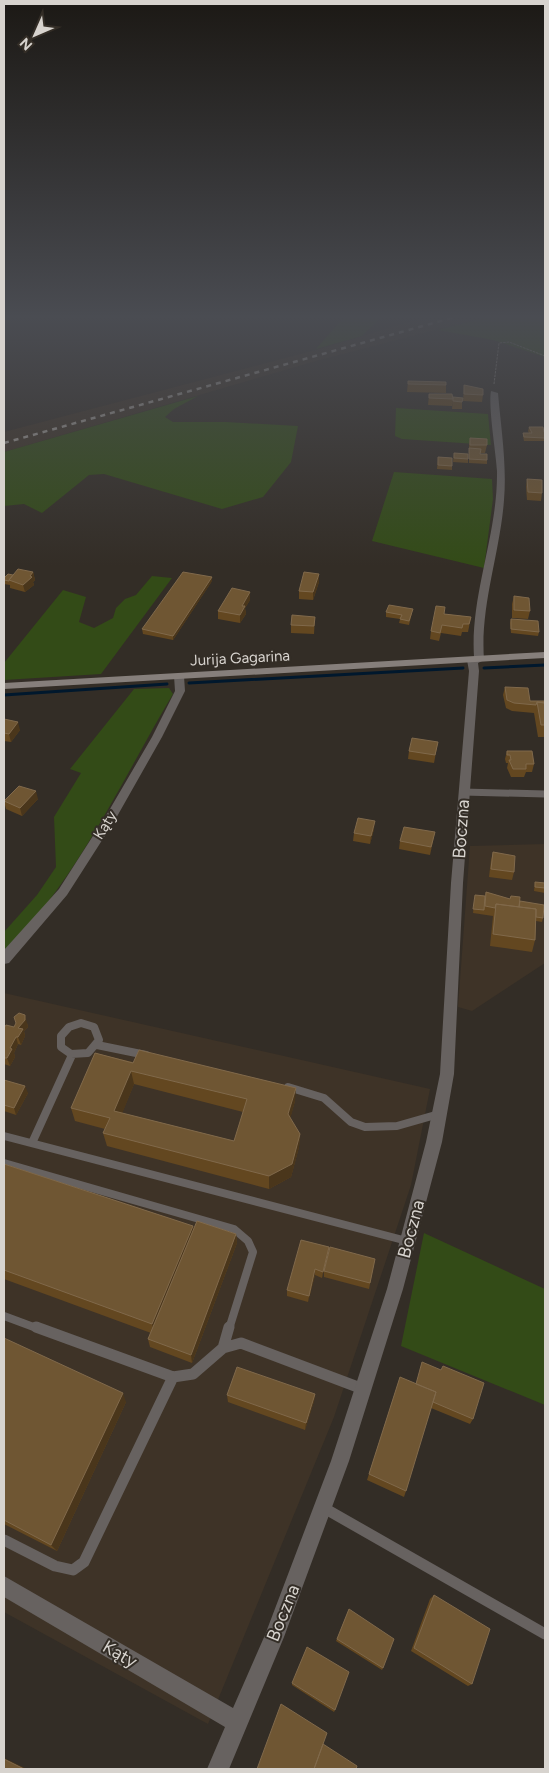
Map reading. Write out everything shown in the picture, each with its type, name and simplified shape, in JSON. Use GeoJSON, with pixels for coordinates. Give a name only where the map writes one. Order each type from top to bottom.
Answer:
{"type":"FeatureCollection","features":[{"type":"Feature","properties":{"kind":"street"},"geometry":{"type":"LineString","coordinates":[[475,660],[478,630],[500,500],[499,453],[495,400]]}},
{"type":"Feature","properties":{"kind":"street","name":"Jurija Gagarina"},"geometry":{"type":"LineString","coordinates":[[4,686],[545,655]]}},
{"type":"Feature","properties":{"kind":"street","name":"Boczna"},"geometry":{"type":"LineString","coordinates":[[218,1769],[274,1637],[324,1508],[364,1389],[408,1241],[440,1114],[447,1074],[463,792],[475,660]]}},
{"type":"Feature","properties":{"kind":"street","name":"Kąty"},"geometry":{"type":"LineString","coordinates":[[4,959],[40,921],[63,892],[111,817],[157,737],[180,691],[178,676]]}},
{"type":"Feature","properties":{"kind":"street","name":"Kąty"},"geometry":{"type":"LineString","coordinates":[[4,1586],[237,1722]]}},
{"type":"Feature","properties":{"kind":"lane"},"geometry":{"type":"LineString","coordinates":[[463,792],[545,794]]}},
{"type":"Feature","properties":{"kind":"lane"},"geometry":{"type":"LineString","coordinates":[[81,1022],[93,1026],[99,1034],[97,1045],[88,1053],[72,1055],[65,1051],[60,1042],[64,1031],[81,1022]]}},
{"type":"Feature","properties":{"kind":"lane"},"geometry":{"type":"LineString","coordinates":[[97,1045],[156,1058]]}},
{"type":"Feature","properties":{"kind":"lane"},"geometry":{"type":"LineString","coordinates":[[32,1143],[72,1055]]}},
{"type":"Feature","properties":{"kind":"lane"},"geometry":{"type":"LineString","coordinates":[[281,1085],[310,1092],[329,1101],[354,1124],[398,1126],[440,1114]]}},
{"type":"Feature","properties":{"kind":"lane"},"geometry":{"type":"LineString","coordinates":[[4,1136],[408,1241]]}},
{"type":"Feature","properties":{"kind":"lane"},"geometry":{"type":"LineString","coordinates":[[4,1163],[234,1229],[248,1241],[253,1252],[223,1348],[207,1364],[193,1374],[173,1377],[4,1316]]}},
{"type":"Feature","properties":{"kind":"lane"},"geometry":{"type":"LineString","coordinates":[[223,1348],[241,1344],[364,1389]]}},
{"type":"Feature","properties":{"kind":"lane"},"geometry":{"type":"LineString","coordinates":[[4,1540],[55,1566],[73,1570],[84,1562],[173,1377]]}},
{"type":"Feature","properties":{"kind":"lane"},"geometry":{"type":"LineString","coordinates":[[324,1508],[545,1634]]}},
{"type":"Feature","properties":{"kind":"shaded area"},"geometry":{"type":"Polygon","coordinates":[[[127,400],[183,400],[4,452],[4,432],[127,400]]]}},
{"type":"Feature","properties":{"kind":"shaded area"},"geometry":{"type":"Polygon","coordinates":[[[545,844],[545,963],[472,1011],[458,1007],[470,846],[545,844]]]}},
{"type":"Feature","properties":{"kind":"shaded area"},"geometry":{"type":"Polygon","coordinates":[[[4,993],[430,1089],[411,1185],[334,1417],[208,1724],[4,1612],[4,993]]]}},
{"type":"Feature","properties":{"kind":"green space"},"geometry":{"type":"Polygon","coordinates":[[[185,400],[191,400],[174,409],[165,417],[173,422],[226,422],[298,426],[291,462],[263,497],[222,509],[104,474],[89,475],[42,513],[24,504],[4,506],[4,452],[185,400]]]}},
{"type":"Feature","properties":{"kind":"green space"},"geometry":{"type":"Polygon","coordinates":[[[396,408],[488,414],[491,445],[402,439],[395,436],[396,408]]]}},
{"type":"Feature","properties":{"kind":"green space"},"geometry":{"type":"Polygon","coordinates":[[[394,472],[492,479],[493,499],[484,568],[372,541],[394,472]]]}},
{"type":"Feature","properties":{"kind":"green space"},"geometry":{"type":"Polygon","coordinates":[[[152,576],[172,578],[101,674],[4,680],[4,663],[63,590],[86,597],[79,622],[94,628],[113,618],[116,608],[125,599],[136,595],[152,576]]]}},
{"type":"Feature","properties":{"kind":"green space"},"geometry":{"type":"Polygon","coordinates":[[[169,688],[173,694],[76,862],[54,894],[4,953],[4,932],[37,895],[56,867],[54,817],[81,773],[70,769],[134,689],[169,688]]]}},
{"type":"Feature","properties":{"kind":"green space"},"geometry":{"type":"Polygon","coordinates":[[[424,1233],[545,1289],[545,1405],[401,1346],[424,1233]]]}},
{"type":"Feature","properties":{"kind":"building"},"geometry":{"type":"Polygon","coordinates":[[[453,400],[463,400],[462,402],[453,400]]]}},
{"type":"Feature","properties":{"kind":"building"},"geometry":{"type":"Polygon","coordinates":[[[529,427],[543,427],[545,438],[524,437],[523,433],[532,433],[529,427]]]}},
{"type":"Feature","properties":{"kind":"building"},"geometry":{"type":"Polygon","coordinates":[[[470,438],[487,439],[487,445],[470,445],[470,438]]]}},
{"type":"Feature","properties":{"kind":"building"},"geometry":{"type":"Polygon","coordinates":[[[469,448],[481,449],[480,454],[487,454],[487,460],[469,459],[469,448]]]}},
{"type":"Feature","properties":{"kind":"building"},"geometry":{"type":"Polygon","coordinates":[[[454,453],[468,454],[468,459],[454,458],[454,453]]]}},
{"type":"Feature","properties":{"kind":"building"},"geometry":{"type":"Polygon","coordinates":[[[438,457],[452,458],[452,466],[438,465],[438,457]]]}},
{"type":"Feature","properties":{"kind":"building"},"geometry":{"type":"Polygon","coordinates":[[[527,479],[542,480],[542,493],[528,492],[527,479]]]}},
{"type":"Feature","properties":{"kind":"building"},"geometry":{"type":"Polygon","coordinates":[[[18,569],[33,572],[30,576],[32,577],[23,585],[9,580],[18,569]]]}},
{"type":"Feature","properties":{"kind":"building"},"geometry":{"type":"Polygon","coordinates":[[[183,572],[212,577],[173,636],[142,629],[183,572]]]}},
{"type":"Feature","properties":{"kind":"building"},"geometry":{"type":"Polygon","coordinates":[[[304,572],[319,574],[313,592],[299,591],[304,572]]]}},
{"type":"Feature","properties":{"kind":"building"},"geometry":{"type":"Polygon","coordinates":[[[8,574],[13,575],[9,581],[4,580],[4,578],[8,574]]]}},
{"type":"Feature","properties":{"kind":"building"},"geometry":{"type":"Polygon","coordinates":[[[232,588],[250,592],[242,606],[245,606],[240,615],[218,611],[232,588]]]}},
{"type":"Feature","properties":{"kind":"building"},"geometry":{"type":"Polygon","coordinates":[[[514,596],[529,598],[530,611],[514,610],[514,596]]]}},
{"type":"Feature","properties":{"kind":"building"},"geometry":{"type":"Polygon","coordinates":[[[389,605],[413,609],[409,621],[400,619],[402,615],[386,612],[389,605]]]}},
{"type":"Feature","properties":{"kind":"building"},"geometry":{"type":"Polygon","coordinates":[[[436,606],[445,607],[444,614],[471,617],[469,624],[463,624],[462,628],[442,625],[440,633],[431,631],[436,606]]]}},
{"type":"Feature","properties":{"kind":"building"},"geometry":{"type":"Polygon","coordinates":[[[292,615],[315,617],[314,626],[291,625],[292,615]]]}},
{"type":"Feature","properties":{"kind":"building"},"geometry":{"type":"Polygon","coordinates":[[[511,619],[538,621],[539,632],[511,629],[511,619]]]}},
{"type":"Feature","properties":{"kind":"building"},"geometry":{"type":"Polygon","coordinates":[[[505,687],[528,688],[530,701],[545,701],[545,703],[537,702],[536,705],[514,703],[507,700],[505,687]]]}},
{"type":"Feature","properties":{"kind":"building"},"geometry":{"type":"Polygon","coordinates":[[[537,702],[545,703],[545,725],[541,725],[537,702]]]}},
{"type":"Feature","properties":{"kind":"building"},"geometry":{"type":"Polygon","coordinates":[[[4,719],[18,722],[9,734],[4,733],[4,719]]]}},
{"type":"Feature","properties":{"kind":"building"},"geometry":{"type":"Polygon","coordinates":[[[412,738],[438,742],[435,755],[409,751],[412,738]]]}},
{"type":"Feature","properties":{"kind":"building"},"geometry":{"type":"Polygon","coordinates":[[[507,751],[532,751],[534,764],[526,764],[526,769],[513,769],[509,760],[511,760],[510,755],[507,755],[507,751]]]}},
{"type":"Feature","properties":{"kind":"building"},"geometry":{"type":"Polygon","coordinates":[[[19,786],[36,791],[20,808],[4,801],[19,786]]]}},
{"type":"Feature","properties":{"kind":"building"},"geometry":{"type":"Polygon","coordinates":[[[358,818],[375,821],[371,836],[354,833],[358,818]]]}},
{"type":"Feature","properties":{"kind":"building"},"geometry":{"type":"Polygon","coordinates":[[[404,827],[435,832],[431,847],[400,841],[404,827]]]}},
{"type":"Feature","properties":{"kind":"building"},"geometry":{"type":"Polygon","coordinates":[[[493,852],[515,856],[514,872],[491,869],[493,852]]]}},
{"type":"Feature","properties":{"kind":"building"},"geometry":{"type":"Polygon","coordinates":[[[535,882],[545,883],[545,888],[535,887],[535,882]]]}},
{"type":"Feature","properties":{"kind":"building"},"geometry":{"type":"Polygon","coordinates":[[[486,892],[510,899],[511,896],[520,897],[519,907],[496,904],[495,908],[485,906],[486,892]]]}},
{"type":"Feature","properties":{"kind":"building"},"geometry":{"type":"Polygon","coordinates":[[[475,895],[485,896],[484,910],[473,909],[475,895]]]}},
{"type":"Feature","properties":{"kind":"building"},"geometry":{"type":"Polygon","coordinates":[[[520,901],[544,905],[543,918],[536,917],[536,909],[519,907],[520,901]]]}},
{"type":"Feature","properties":{"kind":"building"},"geometry":{"type":"Polygon","coordinates":[[[496,904],[536,909],[535,940],[493,934],[496,904]]]}},
{"type":"Feature","properties":{"kind":"building"},"geometry":{"type":"Polygon","coordinates":[[[19,1013],[25,1015],[25,1020],[18,1028],[23,1029],[18,1037],[16,1037],[7,1058],[4,1058],[4,1028],[6,1025],[14,1027],[16,1023],[14,1017],[19,1013]]]}},
{"type":"Feature","properties":{"kind":"building"},"geometry":{"type":"Polygon","coordinates":[[[139,1050],[296,1088],[288,1114],[300,1134],[292,1164],[269,1176],[103,1133],[110,1118],[71,1108],[95,1053],[133,1063],[139,1050]],[[131,1071],[114,1111],[234,1141],[247,1099],[131,1071]]]}},
{"type":"Feature","properties":{"kind":"building"},"geometry":{"type":"Polygon","coordinates":[[[4,1080],[25,1086],[14,1108],[4,1105],[4,1080]]]}},
{"type":"Feature","properties":{"kind":"building"},"geometry":{"type":"Polygon","coordinates":[[[4,1164],[193,1226],[152,1324],[4,1270],[4,1164]]]}},
{"type":"Feature","properties":{"kind":"building"},"geometry":{"type":"Polygon","coordinates":[[[197,1221],[236,1234],[191,1355],[148,1339],[197,1221]]]}},
{"type":"Feature","properties":{"kind":"building"},"geometry":{"type":"Polygon","coordinates":[[[301,1240],[329,1247],[323,1272],[315,1269],[309,1296],[287,1290],[301,1240]]]}},
{"type":"Feature","properties":{"kind":"building"},"geometry":{"type":"Polygon","coordinates":[[[330,1247],[375,1259],[370,1283],[324,1271],[330,1247]]]}},
{"type":"Feature","properties":{"kind":"building"},"geometry":{"type":"Polygon","coordinates":[[[4,1338],[123,1393],[51,1545],[4,1520],[4,1338]]]}},
{"type":"Feature","properties":{"kind":"building"},"geometry":{"type":"Polygon","coordinates":[[[422,1362],[441,1370],[443,1366],[484,1383],[473,1419],[433,1402],[436,1392],[416,1384],[422,1362]]]}},
{"type":"Feature","properties":{"kind":"building"},"geometry":{"type":"Polygon","coordinates":[[[237,1367],[315,1394],[306,1423],[227,1395],[237,1367]]]}},
{"type":"Feature","properties":{"kind":"building"},"geometry":{"type":"Polygon","coordinates":[[[400,1377],[436,1392],[406,1491],[369,1474],[400,1377]]]}},
{"type":"Feature","properties":{"kind":"building"},"geometry":{"type":"Polygon","coordinates":[[[434,1595],[490,1629],[472,1684],[414,1648],[434,1595]]]}},
{"type":"Feature","properties":{"kind":"building"},"geometry":{"type":"Polygon","coordinates":[[[349,1609],[394,1639],[383,1668],[337,1639],[349,1609]]]}},
{"type":"Feature","properties":{"kind":"building"},"geometry":{"type":"Polygon","coordinates":[[[307,1647],[349,1672],[335,1710],[292,1683],[307,1647]]]}},
{"type":"Feature","properties":{"kind":"building"},"geometry":{"type":"Polygon","coordinates":[[[281,1704],[327,1733],[314,1769],[257,1769],[281,1704]]]}},
{"type":"Feature","properties":{"kind":"building"},"geometry":{"type":"Polygon","coordinates":[[[323,1744],[357,1766],[356,1769],[314,1769],[323,1744]]]}},
{"type":"Feature","properties":{"kind":"building"},"geometry":{"type":"Polygon","coordinates":[[[4,1759],[24,1769],[4,1769],[4,1759]]]}},
{"type":"Feature","properties":{"kind":"waterway"},"geometry":{"type":"LineString","coordinates":[[484,668],[545,665]]}},
{"type":"Feature","properties":{"kind":"waterway"},"geometry":{"type":"LineString","coordinates":[[189,683],[463,668]]}},
{"type":"Feature","properties":{"kind":"waterway"},"geometry":{"type":"LineString","coordinates":[[4,695],[167,684]]}},
{"type":"Feature","properties":{"kind":"railway"},"geometry":{"type":"LineString","coordinates":[[4,443],[159,400]]}}]}
